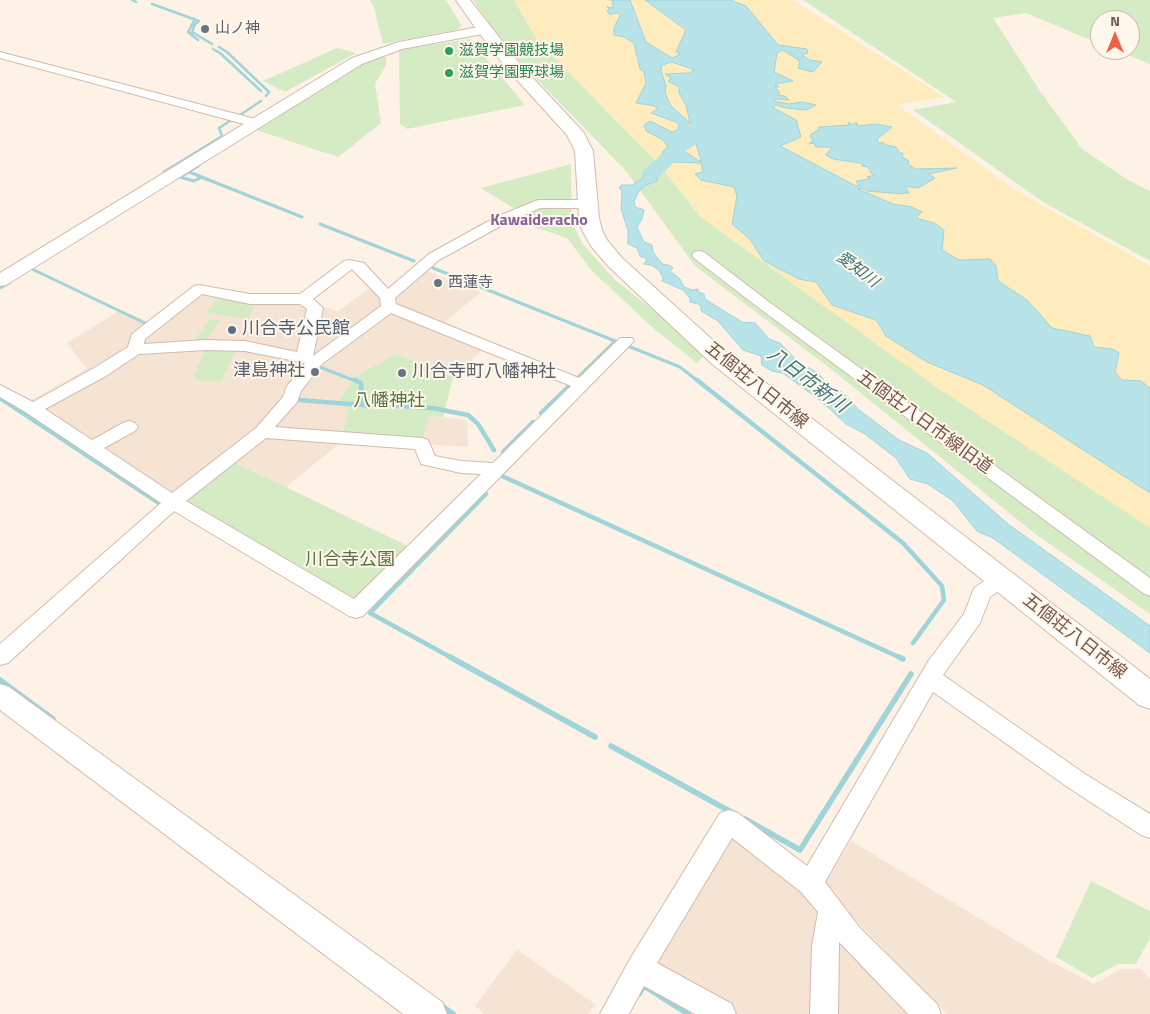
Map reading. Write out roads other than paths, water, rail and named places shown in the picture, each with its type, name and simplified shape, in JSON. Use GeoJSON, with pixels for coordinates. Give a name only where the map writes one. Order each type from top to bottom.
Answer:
{"type":"FeatureCollection","features":[{"type":"Feature","properties":{"kind":"main road","name":"五個荘八日市線"},"geometry":{"type":"LineString","coordinates":[[463,0],[514,67],[575,133],[584,151],[589,218],[598,242],[632,280],[719,358],[1150,696]]}},
{"type":"Feature","properties":{"kind":"street"},"geometry":{"type":"LineString","coordinates":[[0,281],[357,61],[374,53],[418,42],[484,30]]}},
{"type":"Feature","properties":{"kind":"street"},"geometry":{"type":"LineString","coordinates":[[0,55],[255,123]]}},
{"type":"Feature","properties":{"kind":"street"},"geometry":{"type":"LineString","coordinates":[[0,657],[172,502],[262,432],[291,398],[293,390],[310,360],[388,302],[434,257],[501,220],[538,204],[588,204]]}},
{"type":"Feature","properties":{"kind":"street","name":"五個荘八日市線旧道"},"geometry":{"type":"LineString","coordinates":[[699,256],[764,306],[1150,588]]}},
{"type":"Feature","properties":{"kind":"street"},"geometry":{"type":"LineString","coordinates":[[135,349],[138,338],[199,288],[250,299],[304,299],[349,264],[359,266],[388,302],[582,385]]}},
{"type":"Feature","properties":{"kind":"street"},"geometry":{"type":"LineString","coordinates":[[304,299],[315,308],[310,360]]}},
{"type":"Feature","properties":{"kind":"street"},"geometry":{"type":"LineString","coordinates":[[0,390],[33,409],[172,502],[356,610],[626,341]]}},
{"type":"Feature","properties":{"kind":"street"},"geometry":{"type":"LineString","coordinates":[[33,409],[100,372],[135,349],[206,345],[245,346],[310,360]]}},
{"type":"Feature","properties":{"kind":"street"},"geometry":{"type":"LineString","coordinates":[[91,448],[129,427]]}},
{"type":"Feature","properties":{"kind":"street"},"geometry":{"type":"LineString","coordinates":[[262,432],[422,444],[427,460],[461,467],[498,469]]}},
{"type":"Feature","properties":{"kind":"street"},"geometry":{"type":"LineString","coordinates":[[810,884],[930,678],[973,617],[980,593],[1000,580]]}},
{"type":"Feature","properties":{"kind":"street"},"geometry":{"type":"LineString","coordinates":[[930,678],[1077,781],[1150,827]]}},
{"type":"Feature","properties":{"kind":"street"},"geometry":{"type":"LineString","coordinates":[[0,695],[430,1014]]}},
{"type":"Feature","properties":{"kind":"street"},"geometry":{"type":"LineString","coordinates":[[614,1014],[639,968],[728,821],[810,884],[851,937],[927,1014]]}},
{"type":"Feature","properties":{"kind":"street"},"geometry":{"type":"LineString","coordinates":[[824,1014],[824,946],[831,909]]}},
{"type":"Feature","properties":{"kind":"street"},"geometry":{"type":"LineString","coordinates":[[639,968],[722,1014]]}},
{"type":"Feature","properties":{"kind":"water","name":"愛知川"},"geometry":{"type":"Polygon","coordinates":[[[611,0],[630,0],[646,42],[672,58],[681,54],[676,52],[686,30],[645,0],[730,0],[746,6],[778,45],[807,49],[808,53],[802,55],[810,60],[822,62],[813,72],[798,68],[800,61],[783,50],[777,53],[774,72],[793,81],[775,84],[779,87],[775,87],[780,93],[777,95],[785,96],[789,100],[776,99],[774,101],[789,104],[802,102],[816,105],[806,110],[776,105],[772,107],[796,120],[801,137],[780,146],[856,186],[859,185],[856,181],[871,179],[867,177],[875,175],[871,173],[868,167],[862,166],[865,166],[860,163],[833,159],[826,155],[832,147],[816,147],[814,143],[809,144],[813,141],[810,135],[818,130],[819,127],[849,125],[848,122],[853,125],[856,122],[858,126],[876,124],[892,127],[877,139],[879,144],[883,142],[886,145],[896,147],[900,153],[903,153],[902,157],[909,161],[908,164],[912,167],[916,169],[957,168],[928,174],[935,178],[918,188],[905,186],[909,193],[858,189],[893,204],[912,207],[922,212],[916,218],[934,223],[944,230],[942,250],[959,260],[990,259],[996,266],[998,281],[1027,300],[1052,328],[1090,336],[1094,347],[1112,349],[1119,353],[1115,372],[1122,380],[1141,381],[1150,388],[1150,493],[983,385],[927,362],[886,336],[876,320],[832,305],[816,282],[799,279],[764,261],[750,239],[732,224],[737,196],[734,187],[701,180],[695,174],[703,172],[701,163],[674,162],[657,176],[657,181],[646,185],[639,191],[634,201],[635,207],[644,210],[642,219],[637,227],[644,242],[652,245],[653,252],[663,264],[673,268],[670,271],[680,279],[684,287],[692,290],[698,289],[698,292],[704,294],[705,299],[742,322],[755,323],[769,339],[780,343],[798,362],[818,373],[829,386],[843,393],[859,410],[899,440],[927,453],[1008,524],[1150,626],[1150,653],[993,538],[977,531],[953,501],[928,484],[910,479],[896,458],[865,434],[846,424],[822,402],[783,373],[772,371],[762,365],[761,356],[743,350],[718,321],[701,311],[701,306],[690,302],[690,298],[683,290],[662,281],[663,278],[659,270],[651,265],[644,264],[647,259],[640,256],[637,248],[628,244],[628,230],[621,209],[622,191],[619,188],[621,185],[632,185],[642,179],[645,174],[660,162],[663,151],[668,147],[663,140],[646,131],[644,125],[650,121],[672,132],[678,130],[679,125],[676,122],[651,113],[657,109],[655,106],[636,103],[646,83],[644,72],[640,69],[634,43],[624,37],[614,35],[614,27],[621,14],[610,15],[607,7],[614,8],[612,3],[614,2],[611,0]],[[672,62],[662,65],[661,71],[666,86],[665,92],[670,105],[690,123],[686,105],[679,93],[679,87],[668,81],[671,78],[665,74],[689,73],[695,70],[672,62]],[[693,132],[670,147],[685,147],[684,151],[701,162],[701,161],[693,132]]]}},
{"type":"Feature","properties":{"kind":"waterway"},"geometry":{"type":"LineString","coordinates":[[132,0],[136,2]]}},
{"type":"Feature","properties":{"kind":"waterway"},"geometry":{"type":"LineString","coordinates":[[152,4],[199,21],[195,24],[192,32],[212,44]]}},
{"type":"Feature","properties":{"kind":"waterway"},"geometry":{"type":"LineString","coordinates":[[194,21],[188,32],[198,40]]}},
{"type":"Feature","properties":{"kind":"waterway"},"geometry":{"type":"LineString","coordinates":[[219,47],[227,52],[269,92],[266,96]]}},
{"type":"Feature","properties":{"kind":"waterway"},"geometry":{"type":"LineString","coordinates":[[213,49],[220,53],[261,91]]}},
{"type":"Feature","properties":{"kind":"waterway"},"geometry":{"type":"LineString","coordinates":[[240,115],[261,101]]}},
{"type":"Feature","properties":{"kind":"waterway","name":"八日市新川"},"geometry":{"type":"LineString","coordinates":[[652,173],[681,146],[725,118]]}},
{"type":"Feature","properties":{"kind":"waterway"},"geometry":{"type":"LineString","coordinates":[[172,167],[222,136],[219,128],[230,121]]}},
{"type":"Feature","properties":{"kind":"waterway"},"geometry":{"type":"LineString","coordinates":[[196,167],[201,164]]}},
{"type":"Feature","properties":{"kind":"waterway"},"geometry":{"type":"LineString","coordinates":[[164,172],[174,166]]}},
{"type":"Feature","properties":{"kind":"waterway"},"geometry":{"type":"LineString","coordinates":[[182,176],[198,166]]}},
{"type":"Feature","properties":{"kind":"waterway"},"geometry":{"type":"LineString","coordinates":[[189,172],[202,177]]}},
{"type":"Feature","properties":{"kind":"waterway"},"geometry":{"type":"LineString","coordinates":[[180,177],[194,181],[202,177]]}},
{"type":"Feature","properties":{"kind":"waterway"},"geometry":{"type":"LineString","coordinates":[[202,177],[302,217]]}},
{"type":"Feature","properties":{"kind":"waterway"},"geometry":{"type":"LineString","coordinates":[[320,224],[414,261]]}},
{"type":"Feature","properties":{"kind":"waterway"},"geometry":{"type":"LineString","coordinates":[[433,268],[615,341],[577,378]]}},
{"type":"Feature","properties":{"kind":"waterway"},"geometry":{"type":"LineString","coordinates":[[32,269],[149,325]]}},
{"type":"Feature","properties":{"kind":"waterway"},"geometry":{"type":"LineString","coordinates":[[0,288],[9,283]]}},
{"type":"Feature","properties":{"kind":"waterway"},"geometry":{"type":"LineString","coordinates":[[628,346],[680,367],[699,382]]}},
{"type":"Feature","properties":{"kind":"waterway"},"geometry":{"type":"LineString","coordinates":[[320,367],[358,382]]}},
{"type":"Feature","properties":{"kind":"waterway"},"geometry":{"type":"LineString","coordinates":[[355,380],[361,383],[362,404]]}},
{"type":"Feature","properties":{"kind":"waterway"},"geometry":{"type":"LineString","coordinates":[[697,380],[903,543],[942,586],[944,600],[913,643]]}},
{"type":"Feature","properties":{"kind":"waterway"},"geometry":{"type":"LineString","coordinates":[[541,413],[568,387]]}},
{"type":"Feature","properties":{"kind":"waterway"},"geometry":{"type":"LineString","coordinates":[[0,398],[159,503]]}},
{"type":"Feature","properties":{"kind":"waterway"},"geometry":{"type":"LineString","coordinates":[[299,400],[375,406]]}},
{"type":"Feature","properties":{"kind":"waterway"},"geometry":{"type":"LineString","coordinates":[[396,406],[432,408],[468,415],[478,424],[494,450]]}},
{"type":"Feature","properties":{"kind":"waterway"},"geometry":{"type":"LineString","coordinates":[[503,452],[533,422]]}},
{"type":"Feature","properties":{"kind":"waterway"},"geometry":{"type":"LineString","coordinates":[[502,476],[901,658]]}},
{"type":"Feature","properties":{"kind":"waterway"},"geometry":{"type":"LineString","coordinates":[[452,658],[370,613],[486,494]]}},
{"type":"Feature","properties":{"kind":"waterway"},"geometry":{"type":"LineString","coordinates":[[450,657],[595,737]]}},
{"type":"Feature","properties":{"kind":"waterway"},"geometry":{"type":"LineString","coordinates":[[745,819],[800,850],[911,674]]}},
{"type":"Feature","properties":{"kind":"waterway"},"geometry":{"type":"LineString","coordinates":[[0,680],[53,719]]}},
{"type":"Feature","properties":{"kind":"waterway"},"geometry":{"type":"LineString","coordinates":[[611,746],[733,813]]}},
{"type":"Feature","properties":{"kind":"waterway"},"geometry":{"type":"LineString","coordinates":[[639,994],[644,986],[688,1014]]}},
{"type":"Feature","properties":{"kind":"waterway"},"geometry":{"type":"LineString","coordinates":[[442,1006],[453,1014]]}},
{"type":"Feature","properties":{"kind":"place","name":"山ノ神"},"geometry":{"type":"Point","coordinates":[205,29]}},
{"type":"Feature","properties":{"kind":"place","name":"滋賀学園競技場"},"geometry":{"type":"Point","coordinates":[449,51]}},
{"type":"Feature","properties":{"kind":"place","name":"滋賀学園野球場"},"geometry":{"type":"Point","coordinates":[449,73]}},
{"type":"Feature","properties":{"kind":"place","name":"西蓮寺"},"geometry":{"type":"Point","coordinates":[438,283]}},
{"type":"Feature","properties":{"kind":"place","name":"川合寺公民館"},"geometry":{"type":"Point","coordinates":[232,330]}},
{"type":"Feature","properties":{"kind":"place","name":"津島神社"},"geometry":{"type":"Point","coordinates":[315,372]}},
{"type":"Feature","properties":{"kind":"place","name":"川合寺町八幡神社"},"geometry":{"type":"Point","coordinates":[402,373]}},
{"type":"Feature","properties":{"kind":"district","name":"Kawaideracho"},"geometry":{"type":"Point","coordinates":[539,221]}},
{"type":"Feature","properties":{"kind":"park label","name":"八幡神社"},"geometry":{"type":"Point","coordinates":[389,402]}},
{"type":"Feature","properties":{"kind":"park label","name":"川合寺公園"},"geometry":{"type":"Point","coordinates":[350,561]}}]}
